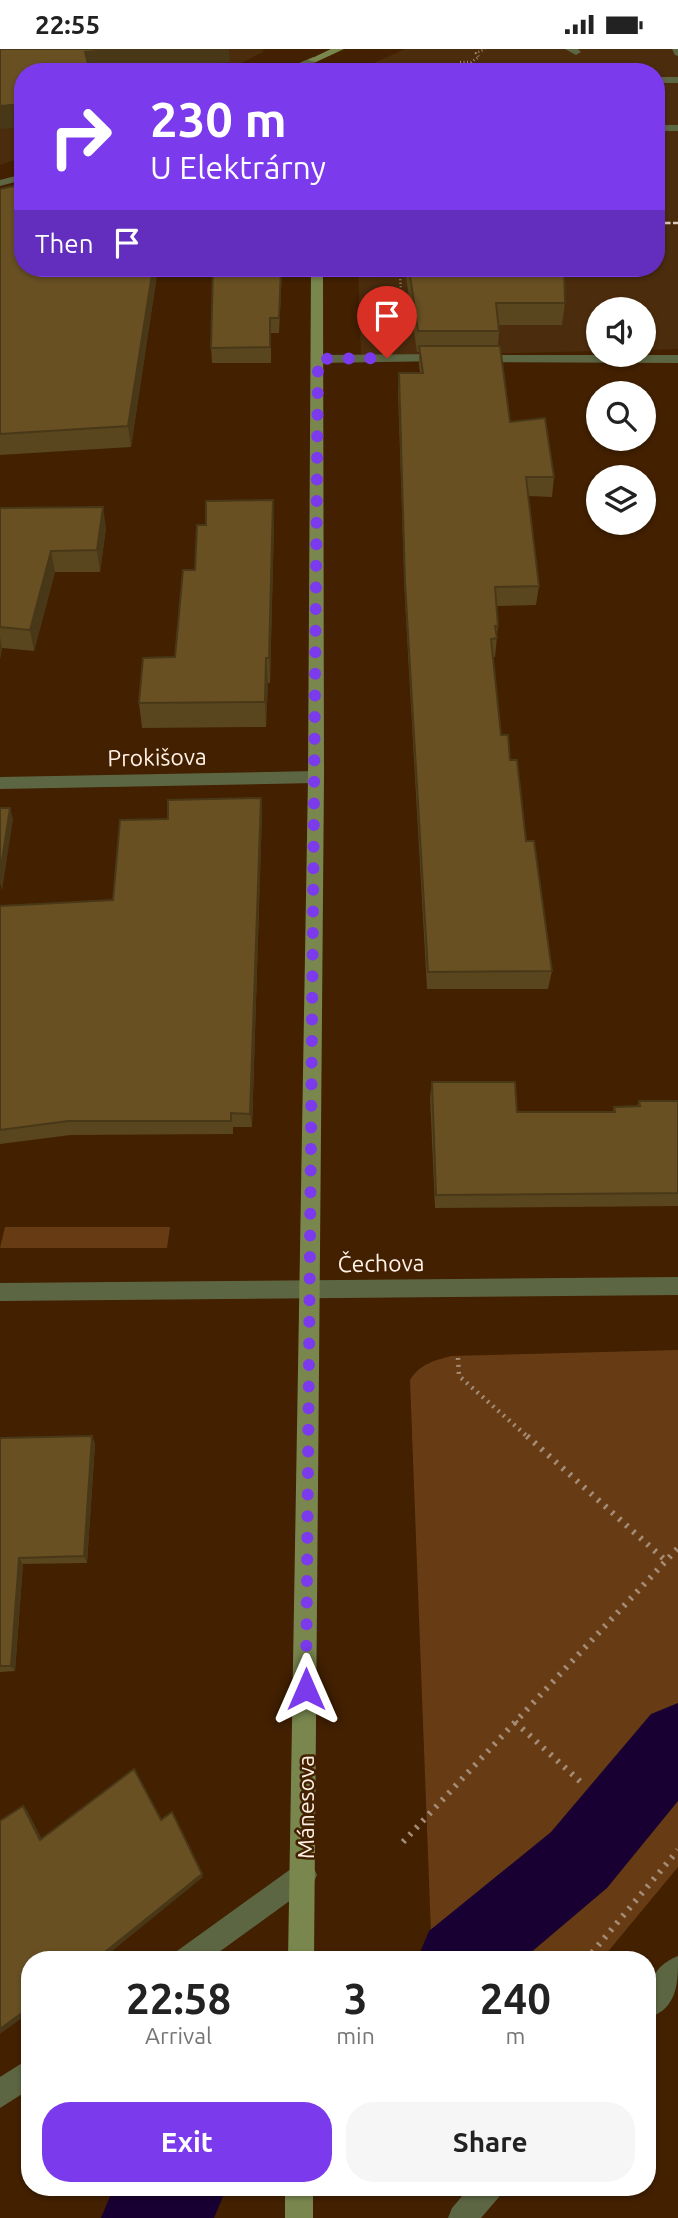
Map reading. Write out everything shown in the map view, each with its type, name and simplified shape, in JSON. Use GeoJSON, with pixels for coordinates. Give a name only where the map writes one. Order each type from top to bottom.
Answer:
{"type":"FeatureCollection","features":[{"type":"Feature","properties":{"kind":"main road"},"geometry":{"type":"LineString","coordinates":[[312,54],[339,49]]}},
{"type":"Feature","properties":{"kind":"main road","name":"Mánesova"},"geometry":{"type":"LineString","coordinates":[[301,1951],[316,777],[317,277]]}},
{"type":"Feature","properties":{"kind":"main road"},"geometry":{"type":"LineString","coordinates":[[299,2196],[299,2218]]}},
{"type":"Feature","properties":{"kind":"street"},"geometry":{"type":"LineString","coordinates":[[318,359],[678,359]]}},
{"type":"Feature","properties":{"kind":"street","name":"Prokišova"},"geometry":{"type":"LineString","coordinates":[[0,783],[316,777]]}},
{"type":"Feature","properties":{"kind":"street","name":"Čechova"},"geometry":{"type":"LineString","coordinates":[[0,1291],[678,1286]]}},
{"type":"Feature","properties":{"kind":"street"},"geometry":{"type":"LineString","coordinates":[[198,1951],[304,1875]]}},
{"type":"Feature","properties":{"kind":"street"},"geometry":{"type":"LineString","coordinates":[[656,1995],[678,1969]]}},
{"type":"Feature","properties":{"kind":"street"},"geometry":{"type":"LineString","coordinates":[[0,2094],[21,2079]]}},
{"type":"Feature","properties":{"kind":"street"},"geometry":{"type":"LineString","coordinates":[[462,2218],[481,2196]]}},
{"type":"Feature","properties":{"kind":"path"},"geometry":{"type":"LineString","coordinates":[[460,62],[471,62],[479,57],[476,53],[485,49]]}},
{"type":"Feature","properties":{"kind":"path"},"geometry":{"type":"LineString","coordinates":[[400,277],[402,313],[427,313]]}},
{"type":"Feature","properties":{"kind":"path"},"geometry":{"type":"LineString","coordinates":[[458,1358],[459,1376],[665,1560]]}},
{"type":"Feature","properties":{"kind":"path"},"geometry":{"type":"LineString","coordinates":[[403,1842],[678,1548]]}},
{"type":"Feature","properties":{"kind":"path"},"geometry":{"type":"LineString","coordinates":[[515,1722],[584,1785]]}},
{"type":"Feature","properties":{"kind":"path"},"geometry":{"type":"LineString","coordinates":[[594,1951],[678,1850]]}},
{"type":"Feature","properties":{"kind":"shaded area"},"geometry":{"type":"Polygon","coordinates":[[[0,49],[263,49],[263,52],[242,63],[14,63],[14,160],[0,165],[0,49]]]}},
{"type":"Feature","properties":{"kind":"shaded area"},"geometry":{"type":"Polygon","coordinates":[[[405,49],[678,49],[678,349],[656,350],[656,297],[586,297],[586,351],[361,357],[358,277],[665,277],[665,63],[374,63],[405,49]]]}},
{"type":"Feature","properties":{"kind":"shaded area"},"geometry":{"type":"Polygon","coordinates":[[[5,1227],[170,1227],[167,1248],[0,1248],[5,1227]]]}},
{"type":"Feature","properties":{"kind":"shaded area"},"geometry":{"type":"Polygon","coordinates":[[[678,1350],[678,1867],[608,1951],[432,1951],[410,1380],[423,1367],[451,1356],[678,1350]]]}},
{"type":"Feature","properties":{"kind":"building"},"geometry":{"type":"Polygon","coordinates":[[[0,49],[121,49],[85,52],[88,63],[14,63],[14,105],[0,106],[0,49]]]}},
{"type":"Feature","properties":{"kind":"building"},"geometry":{"type":"Polygon","coordinates":[[[14,186],[14,277],[152,277],[128,426],[0,434],[0,189],[14,186]]]}},
{"type":"Feature","properties":{"kind":"building"},"geometry":{"type":"Polygon","coordinates":[[[213,277],[281,277],[279,318],[270,318],[270,347],[211,348],[213,277]]]}},
{"type":"Feature","properties":{"kind":"building"},"geometry":{"type":"Polygon","coordinates":[[[410,277],[564,277],[565,303],[496,303],[499,331],[418,331],[410,277]]]}},
{"type":"Feature","properties":{"kind":"building"},"geometry":{"type":"Polygon","coordinates":[[[419,346],[500,346],[510,422],[545,418],[554,477],[526,477],[539,586],[495,587],[498,626],[495,626],[497,638],[491,639],[501,735],[508,735],[510,760],[517,760],[526,841],[534,841],[552,971],[428,972],[405,582],[399,373],[423,373],[419,346]]]}},
{"type":"Feature","properties":{"kind":"building"},"geometry":{"type":"Polygon","coordinates":[[[273,500],[269,658],[266,658],[265,702],[139,703],[143,658],[175,657],[183,570],[195,570],[197,525],[206,525],[206,501],[273,500]]]}},
{"type":"Feature","properties":{"kind":"building"},"geometry":{"type":"Polygon","coordinates":[[[103,507],[97,550],[51,551],[30,630],[0,627],[0,508],[103,507]]]}},
{"type":"Feature","properties":{"kind":"building"},"geometry":{"type":"Polygon","coordinates":[[[261,798],[250,1114],[231,1113],[231,1121],[68,1121],[0,1130],[0,906],[113,900],[120,820],[168,819],[168,800],[261,798]]]}},
{"type":"Feature","properties":{"kind":"building"},"geometry":{"type":"Polygon","coordinates":[[[0,808],[10,808],[0,874],[0,808]]]}},
{"type":"Feature","properties":{"kind":"building"},"geometry":{"type":"Polygon","coordinates":[[[432,1082],[515,1082],[517,1112],[615,1112],[614,1107],[640,1106],[639,1101],[678,1101],[678,1193],[436,1195],[432,1082]]]}},
{"type":"Feature","properties":{"kind":"building"},"geometry":{"type":"Polygon","coordinates":[[[92,1436],[84,1556],[19,1558],[11,1666],[0,1666],[0,1438],[92,1436]]]}},
{"type":"Feature","properties":{"kind":"building"},"geometry":{"type":"Polygon","coordinates":[[[134,1769],[161,1820],[172,1812],[202,1874],[106,1951],[21,1951],[21,2014],[0,2029],[0,1821],[23,1806],[40,1840],[134,1769]]]}},
{"type":"Feature","properties":{"kind":"waterway"},"geometry":{"type":"LineString","coordinates":[[469,1951],[579,1860],[678,1741]]}},
{"type":"Feature","properties":{"kind":"waterway"},"geometry":{"type":"LineString","coordinates":[[146,2218],[172,2196]]}},
{"type":"Feature","properties":{"kind":"railway"},"geometry":{"type":"LineString","coordinates":[[665,223],[678,223]]}},
{"type":"Feature","properties":{"kind":"route"},"geometry":{"type":"LineString","coordinates":[[306,1689],[318,359],[387,358]]}}]}
